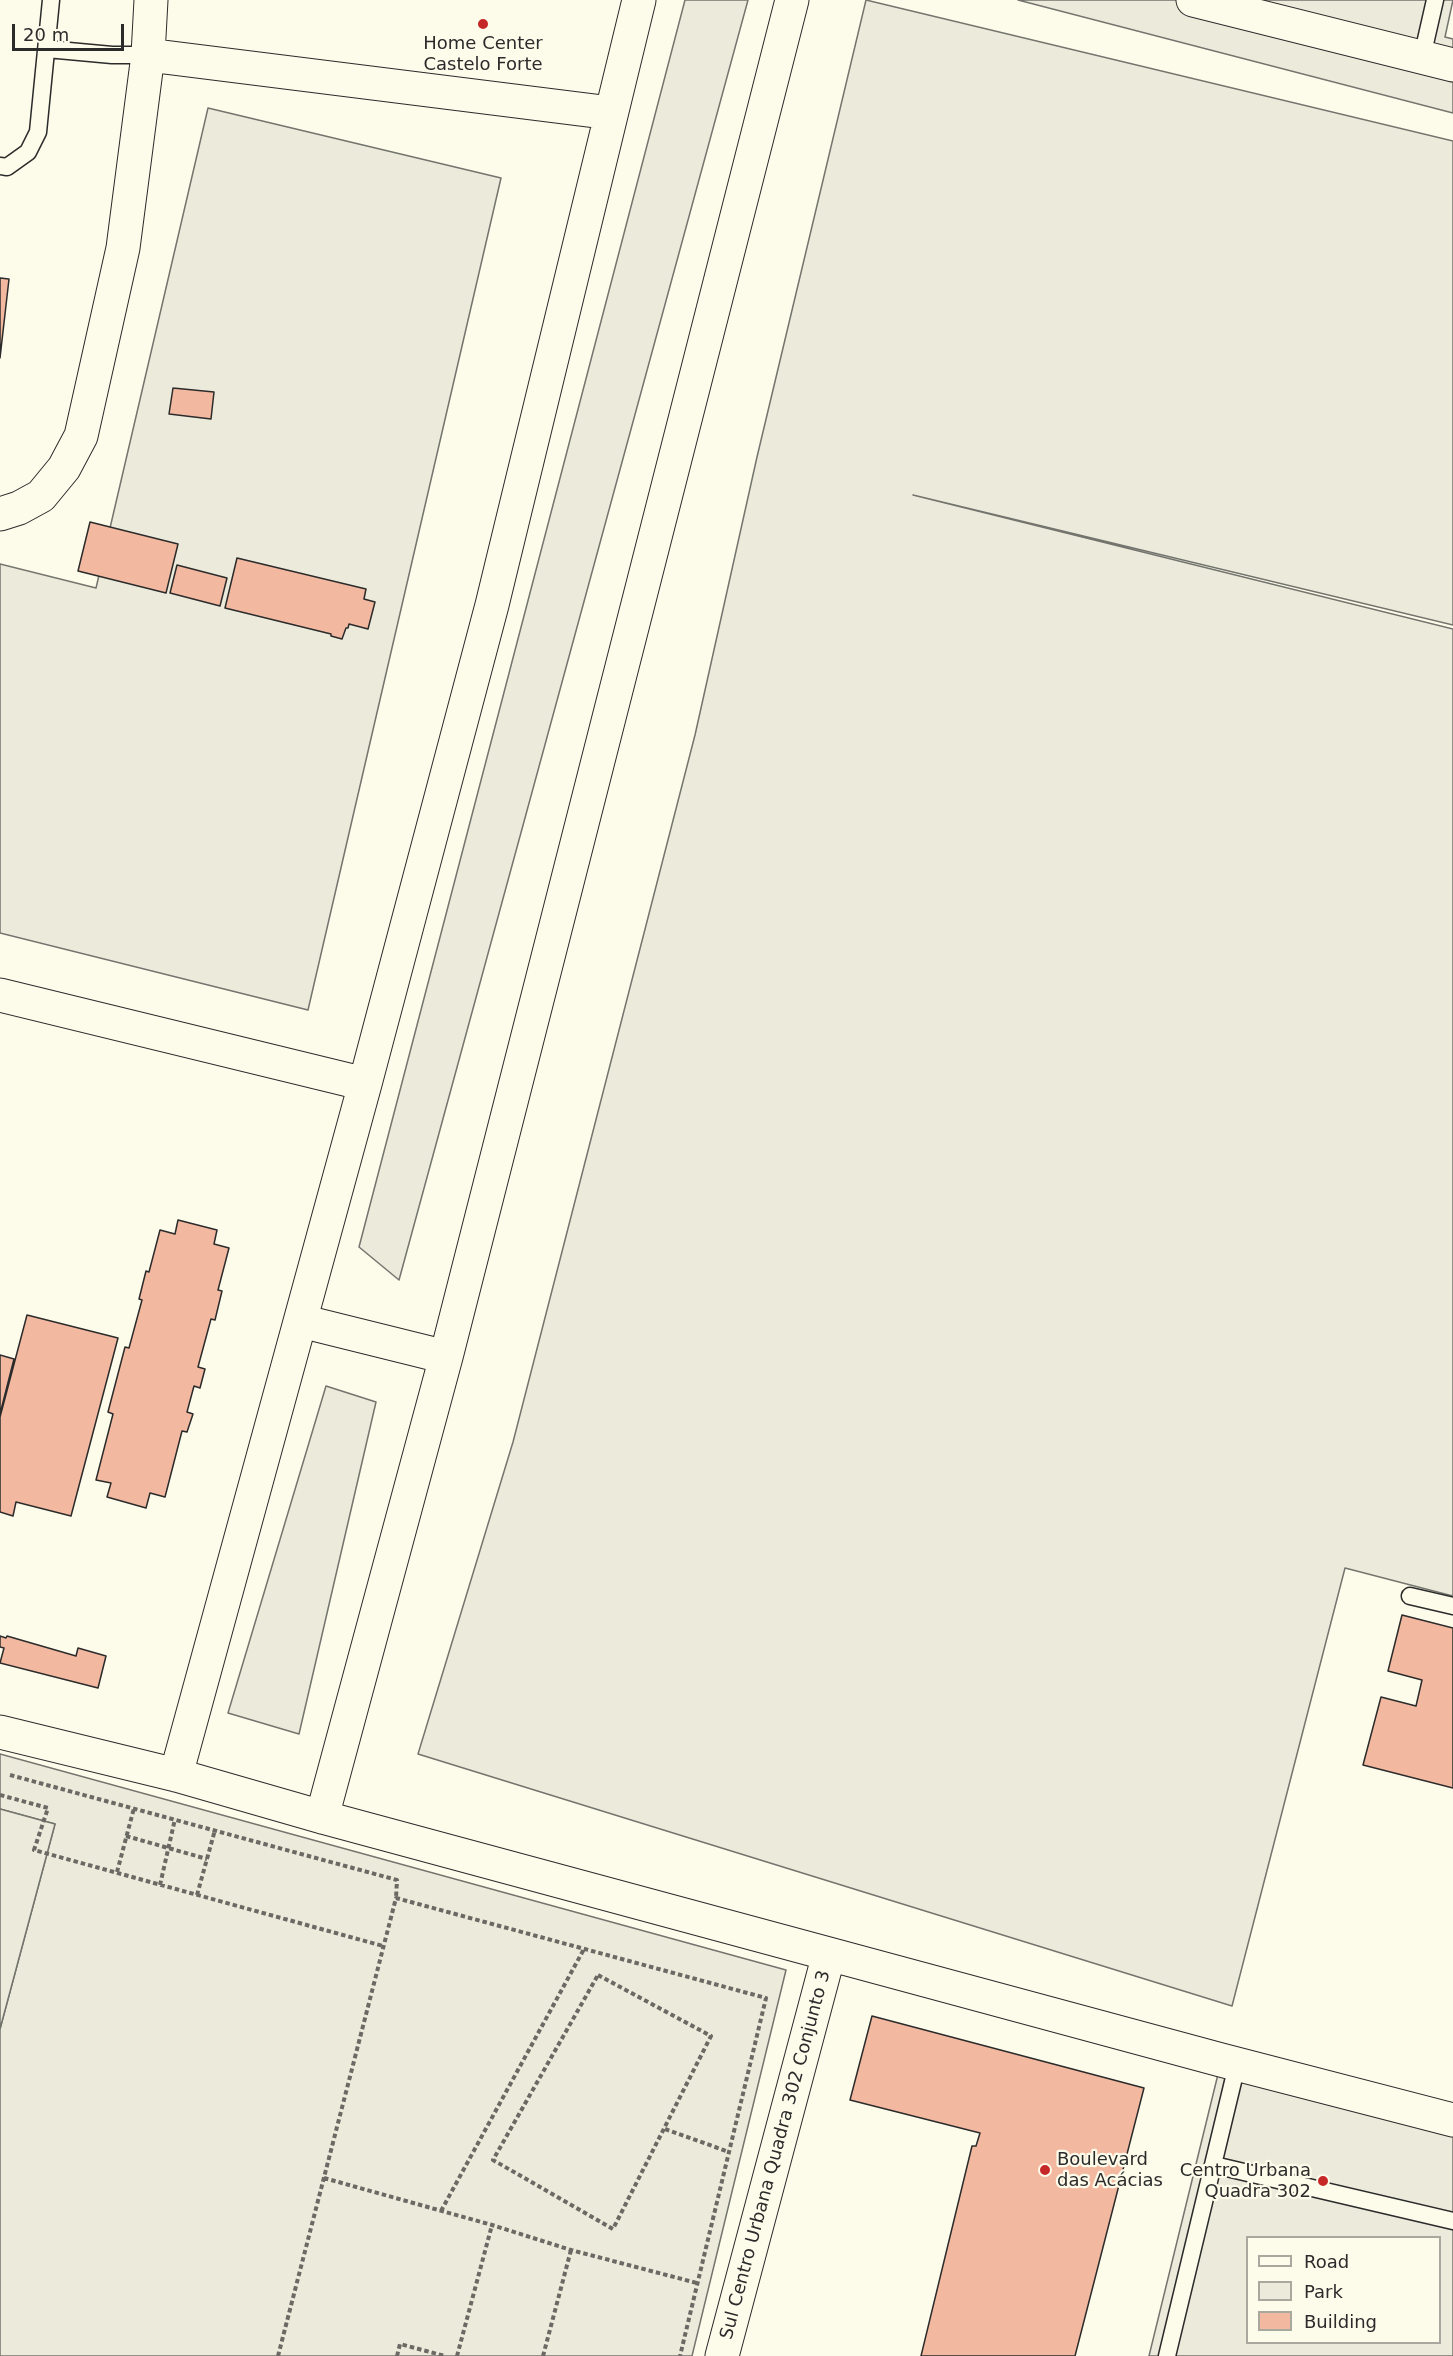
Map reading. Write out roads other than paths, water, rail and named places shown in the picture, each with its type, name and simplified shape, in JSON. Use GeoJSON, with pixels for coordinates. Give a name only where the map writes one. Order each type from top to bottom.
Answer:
{"type":"FeatureCollection","features":[{"type":"Feature","properties":{"kind":"street"},"geometry":{"type":"LineString","coordinates":[[0,514],[19,508],[41,496],[64,468],[81,436],[123,248],[148,55],[151,0]]}},
{"type":"Feature","properties":{"kind":"street"},"geometry":{"type":"LineString","coordinates":[[176,1775],[301,1321],[492,605],[639,0]]}},
{"type":"Feature","properties":{"kind":"street"},"geometry":{"type":"LineString","coordinates":[[322,1817],[446,1357],[792,0]]}},
{"type":"Feature","properties":{"kind":"street"},"geometry":{"type":"LineString","coordinates":[[1193,0],[1453,65]]}},
{"type":"Feature","properties":{"kind":"street"},"geometry":{"type":"LineString","coordinates":[[148,55],[611,113]]}},
{"type":"Feature","properties":{"kind":"street"},"geometry":{"type":"LineString","coordinates":[[0,995],[365,1084]]}},
{"type":"Feature","properties":{"kind":"street"},"geometry":{"type":"LineString","coordinates":[[301,1321],[446,1357]]}},
{"type":"Feature","properties":{"kind":"street"},"geometry":{"type":"LineString","coordinates":[[0,1732],[176,1775],[322,1817],[1237,2065],[1453,2120]]}},
{"type":"Feature","properties":{"kind":"street","name":"Sul Centro Urbana Quadra 302 Conjunto 3"},"geometry":{"type":"LineString","coordinates":[[722,2356],[829,1954]]}},
{"type":"Feature","properties":{"kind":"lane"},"geometry":{"type":"LineString","coordinates":[[0,166],[7,167],[28,152],[38,132],[51,0]]}},
{"type":"Feature","properties":{"kind":"lane"},"geometry":{"type":"LineString","coordinates":[[1422,57],[1435,0]]}},
{"type":"Feature","properties":{"kind":"lane"},"geometry":{"type":"LineString","coordinates":[[47,49],[112,55],[148,55]]}},
{"type":"Feature","properties":{"kind":"lane"},"geometry":{"type":"LineString","coordinates":[[1410,1596],[1453,1606]]}},
{"type":"Feature","properties":{"kind":"lane"},"geometry":{"type":"LineString","coordinates":[[1167,2356],[1237,2065]]}},
{"type":"Feature","properties":{"kind":"lane"},"geometry":{"type":"LineString","coordinates":[[1214,2165],[1453,2221]]}},
{"type":"Feature","properties":{"kind":"place","name":"Home Center Castelo Forte"},"geometry":{"type":"Point","coordinates":[483,24]}},
{"type":"Feature","properties":{"kind":"place","name":"Boulevard das Acácias"},"geometry":{"type":"Point","coordinates":[1045,2170]}},
{"type":"Feature","properties":{"kind":"place","name":"Centro Urbana Quadra 302"},"geometry":{"type":"Point","coordinates":[1323,2181]}}]}
